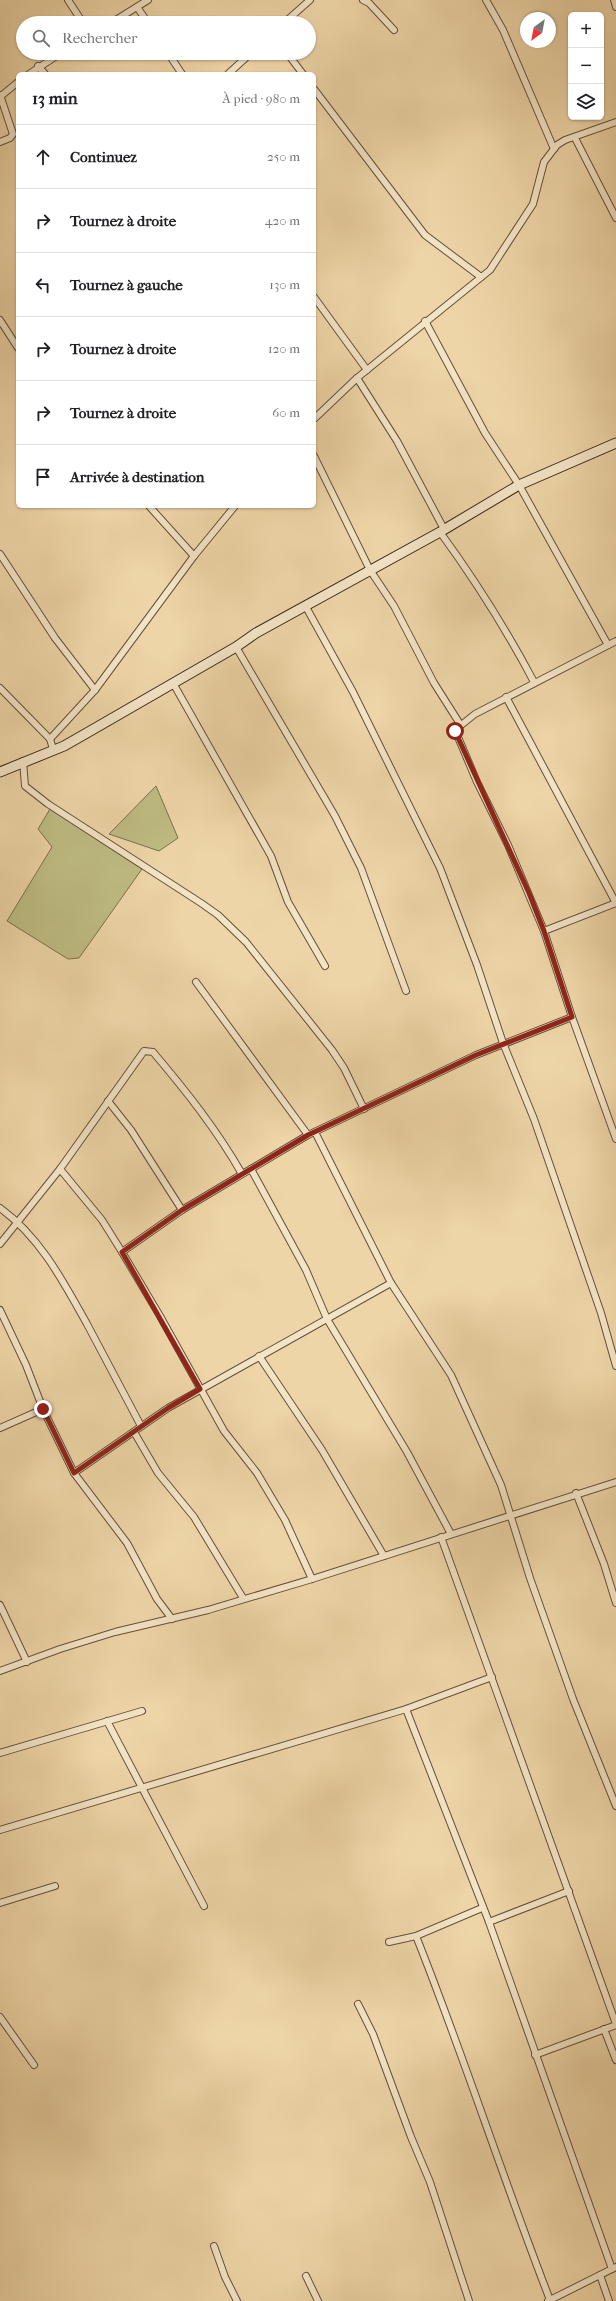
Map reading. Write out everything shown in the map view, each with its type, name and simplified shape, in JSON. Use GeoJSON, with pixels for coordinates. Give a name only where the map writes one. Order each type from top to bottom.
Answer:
{"type":"FeatureCollection","features":[{"type":"Feature","properties":{"kind":"street"},"geometry":{"type":"LineString","coordinates":[[68,0],[78,16]]}},
{"type":"Feature","properties":{"kind":"street"},"geometry":{"type":"LineString","coordinates":[[122,16],[148,0]]}},
{"type":"Feature","properties":{"kind":"street"},"geometry":{"type":"LineString","coordinates":[[292,16],[310,0]]}},
{"type":"Feature","properties":{"kind":"street"},"geometry":{"type":"LineString","coordinates":[[363,0],[370,3],[394,30]]}},
{"type":"Feature","properties":{"kind":"street"},"geometry":{"type":"LineString","coordinates":[[486,0],[503,30],[554,149]]}},
{"type":"Feature","properties":{"kind":"street"},"geometry":{"type":"LineString","coordinates":[[614,0],[616,7]]}},
{"type":"Feature","properties":{"kind":"street"},"geometry":{"type":"LineString","coordinates":[[137,7],[143,16]]}},
{"type":"Feature","properties":{"kind":"street"},"geometry":{"type":"LineString","coordinates":[[31,72],[49,60]]}},
{"type":"Feature","properties":{"kind":"street"},"geometry":{"type":"LineString","coordinates":[[173,60],[181,72]]}},
{"type":"Feature","properties":{"kind":"street"},"geometry":{"type":"LineString","coordinates":[[230,72],[243,60]]}},
{"type":"Feature","properties":{"kind":"street"},"geometry":{"type":"LineString","coordinates":[[292,60],[300,72]]}},
{"type":"Feature","properties":{"kind":"street"},"geometry":{"type":"LineString","coordinates":[[38,66],[43,72]]}},
{"type":"Feature","properties":{"kind":"street"},"geometry":{"type":"LineString","coordinates":[[0,142],[10,138],[13,134],[0,95],[16,83]]}},
{"type":"Feature","properties":{"kind":"street"},"geometry":{"type":"LineString","coordinates":[[316,92],[425,235],[481,277]]}},
{"type":"Feature","properties":{"kind":"street"},"geometry":{"type":"LineString","coordinates":[[316,416],[357,378],[494,265],[531,209],[544,162],[554,149],[565,140],[575,138],[616,122]]}},
{"type":"Feature","properties":{"kind":"street"},"geometry":{"type":"LineString","coordinates":[[575,138],[616,218]]}},
{"type":"Feature","properties":{"kind":"street"},"geometry":{"type":"LineString","coordinates":[[316,300],[367,370]]}},
{"type":"Feature","properties":{"kind":"street"},"geometry":{"type":"LineString","coordinates":[[0,320],[16,345]]}},
{"type":"Feature","properties":{"kind":"street"},"geometry":{"type":"LineString","coordinates":[[425,321],[485,434],[519,485],[608,645]]}},
{"type":"Feature","properties":{"kind":"street"},"geometry":{"type":"LineString","coordinates":[[357,378],[397,441],[442,530],[507,631],[534,682]]}},
{"type":"Feature","properties":{"kind":"street"},"geometry":{"type":"LineString","coordinates":[[0,772],[85,734],[236,647],[256,633],[306,607],[519,485],[616,443]]}},
{"type":"Feature","properties":{"kind":"street"},"geometry":{"type":"LineString","coordinates":[[316,460],[370,570],[394,606],[434,683],[460,724]]}},
{"type":"Feature","properties":{"kind":"street"},"geometry":{"type":"LineString","coordinates":[[151,508],[194,556]]}},
{"type":"Feature","properties":{"kind":"street"},"geometry":{"type":"LineString","coordinates":[[50,739],[96,690],[194,556],[233,508]]}},
{"type":"Feature","properties":{"kind":"street"},"geometry":{"type":"LineString","coordinates":[[0,554],[55,638],[96,690]]}},
{"type":"Feature","properties":{"kind":"street"},"geometry":{"type":"LineString","coordinates":[[306,607],[353,692],[440,868],[477,965],[503,1043],[534,1119],[569,1217],[601,1313],[616,1366]]}},
{"type":"Feature","properties":{"kind":"street"},"geometry":{"type":"LineString","coordinates":[[616,641],[506,697],[460,724],[455,731],[511,852],[544,931],[572,1017],[616,1140]]}},
{"type":"Feature","properties":{"kind":"street"},"geometry":{"type":"LineString","coordinates":[[236,647],[335,816],[361,868],[406,991]]}},
{"type":"Feature","properties":{"kind":"street"},"geometry":{"type":"LineString","coordinates":[[173,683],[271,856],[288,902],[326,966]]}},
{"type":"Feature","properties":{"kind":"street"},"geometry":{"type":"LineString","coordinates":[[0,688],[50,739],[53,749]]}},
{"type":"Feature","properties":{"kind":"street"},"geometry":{"type":"LineString","coordinates":[[506,697],[616,903],[544,931]]}},
{"type":"Feature","properties":{"kind":"street"},"geometry":{"type":"LineString","coordinates":[[23,761],[25,786],[48,804],[218,915],[246,942],[332,1050],[344,1068],[364,1109]]}},
{"type":"Feature","properties":{"kind":"street"},"geometry":{"type":"LineString","coordinates":[[196,982],[308,1135]]}},
{"type":"Feature","properties":{"kind":"street"},"geometry":{"type":"LineString","coordinates":[[122,1252],[182,1210],[308,1135],[503,1043],[572,1017]]}},
{"type":"Feature","properties":{"kind":"street"},"geometry":{"type":"LineString","coordinates":[[0,1244],[60,1169],[144,1051],[153,1052],[190,1096],[216,1131],[242,1174]]}},
{"type":"Feature","properties":{"kind":"street"},"geometry":{"type":"LineString","coordinates":[[108,1101],[131,1130],[182,1210]]}},
{"type":"Feature","properties":{"kind":"street"},"geometry":{"type":"LineString","coordinates":[[314,1132],[391,1283],[451,1375],[501,1485],[573,1699],[616,1806]]}},
{"type":"Feature","properties":{"kind":"street"},"geometry":{"type":"LineString","coordinates":[[60,1169],[102,1220],[122,1252],[224,1431],[257,1473],[285,1520],[312,1579]]}},
{"type":"Feature","properties":{"kind":"street"},"geometry":{"type":"LineString","coordinates":[[251,1169],[306,1270],[327,1319],[407,1452],[451,1534]]}},
{"type":"Feature","properties":{"kind":"street"},"geometry":{"type":"LineString","coordinates":[[0,1208],[19,1221],[36,1240],[66,1287],[141,1426]]}},
{"type":"Feature","properties":{"kind":"street"},"geometry":{"type":"LineString","coordinates":[[74,1473],[141,1426],[200,1389],[391,1283]]}},
{"type":"Feature","properties":{"kind":"street"},"geometry":{"type":"LineString","coordinates":[[0,1310],[26,1365],[43,1409],[74,1473],[127,1543],[157,1599],[172,1619]]}},
{"type":"Feature","properties":{"kind":"street"},"geometry":{"type":"LineString","coordinates":[[259,1356],[322,1450],[384,1556]]}},
{"type":"Feature","properties":{"kind":"street"},"geometry":{"type":"LineString","coordinates":[[0,1428],[43,1409]]}},
{"type":"Feature","properties":{"kind":"street"},"geometry":{"type":"LineString","coordinates":[[134,1432],[158,1473],[194,1517],[243,1598]]}},
{"type":"Feature","properties":{"kind":"street"},"geometry":{"type":"LineString","coordinates":[[0,1671],[60,1649],[115,1632],[172,1619],[312,1579],[616,1482]]}},
{"type":"Feature","properties":{"kind":"street"},"geometry":{"type":"LineString","coordinates":[[576,1494],[604,1564],[616,1603]]}},
{"type":"Feature","properties":{"kind":"street"},"geometry":{"type":"LineString","coordinates":[[440,1537],[492,1677],[616,2024],[535,2055]]}},
{"type":"Feature","properties":{"kind":"street"},"geometry":{"type":"LineString","coordinates":[[0,1605],[27,1662]]}},
{"type":"Feature","properties":{"kind":"street"},"geometry":{"type":"LineString","coordinates":[[0,1830],[406,1709],[492,1677]]}},
{"type":"Feature","properties":{"kind":"street"},"geometry":{"type":"LineString","coordinates":[[406,1709],[482,1908],[489,1922],[535,2055],[614,2268],[549,2301],[508,2191],[440,1996],[416,1936]]}},
{"type":"Feature","properties":{"kind":"street"},"geometry":{"type":"LineString","coordinates":[[0,1753],[142,1710]]}},
{"type":"Feature","properties":{"kind":"street"},"geometry":{"type":"LineString","coordinates":[[106,1721],[204,1906]]}},
{"type":"Feature","properties":{"kind":"street"},"geometry":{"type":"LineString","coordinates":[[0,1903],[55,1886]]}},
{"type":"Feature","properties":{"kind":"street"},"geometry":{"type":"LineString","coordinates":[[489,1922],[569,1892]]}},
{"type":"Feature","properties":{"kind":"street"},"geometry":{"type":"LineString","coordinates":[[389,1942],[416,1936],[482,1908]]}},
{"type":"Feature","properties":{"kind":"street"},"geometry":{"type":"LineString","coordinates":[[358,2004],[373,2034],[411,2137],[430,2182],[469,2301]]}},
{"type":"Feature","properties":{"kind":"street"},"geometry":{"type":"LineString","coordinates":[[0,2017],[34,2065]]}},
{"type":"Feature","properties":{"kind":"street"},"geometry":{"type":"LineString","coordinates":[[604,2029],[616,2060]]}},
{"type":"Feature","properties":{"kind":"street"},"geometry":{"type":"LineString","coordinates":[[214,2246],[225,2277],[237,2301]]}},
{"type":"Feature","properties":{"kind":"street"},"geometry":{"type":"LineString","coordinates":[[600,2275],[609,2301]]}},
{"type":"Feature","properties":{"kind":"street"},"geometry":{"type":"LineString","coordinates":[[306,2276],[318,2301]]}},
{"type":"Feature","properties":{"kind":"shaded area"},"geometry":{"type":"Polygon","coordinates":[[[156,786],[178,838],[159,851],[109,834],[156,786]]]}},
{"type":"Feature","properties":{"kind":"shaded area"},"geometry":{"type":"Polygon","coordinates":[[[50,809],[142,869],[79,958],[68,959],[7,921],[52,847],[38,829],[50,809]]]}},
{"type":"Feature","properties":{"kind":"route"},"geometry":{"type":"LineString","coordinates":[[43,1409],[74,1473],[108,1451],[168,1408],[200,1389],[160,1316],[122,1252],[182,1210],[308,1135],[476,1055],[503,1043],[572,1017],[544,931],[529,893],[508,845],[464,754],[455,731]]}}]}
